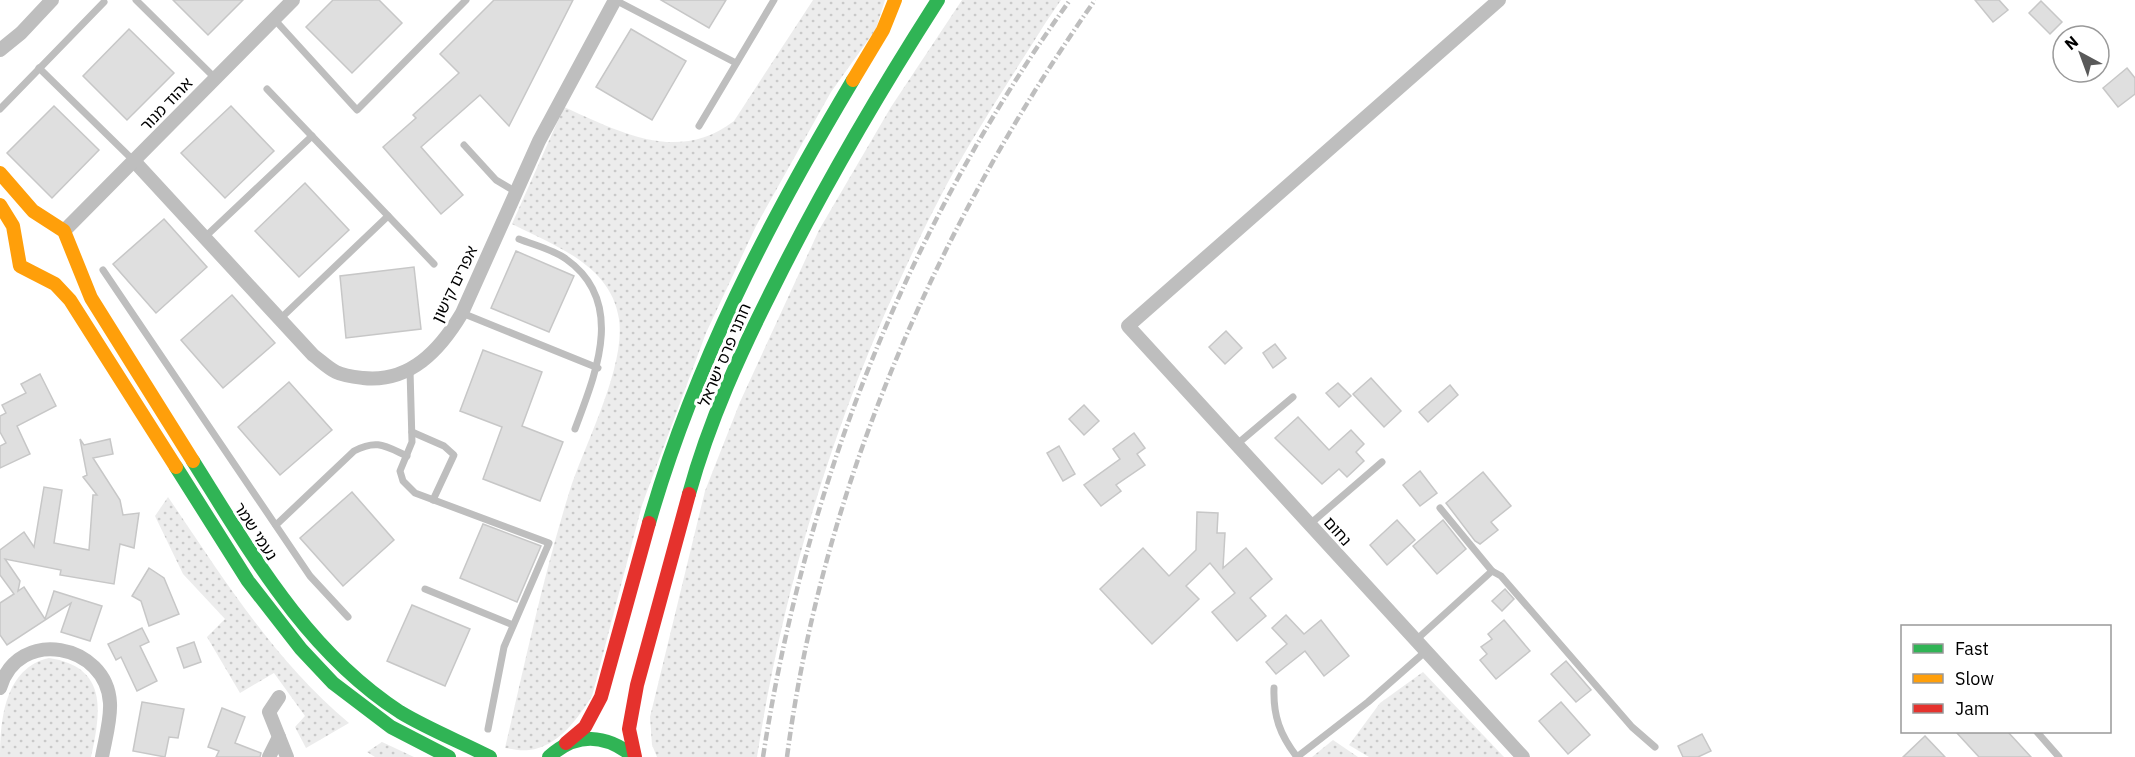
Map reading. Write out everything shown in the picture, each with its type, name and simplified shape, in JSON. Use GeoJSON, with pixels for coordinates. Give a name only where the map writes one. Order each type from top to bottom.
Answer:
{"type":"FeatureCollection","features":[{"type":"Feature","properties":{"kind":"main road","name":"חתני פרס ישראל"},"geometry":{"type":"LineString","coordinates":[[548,756],[585,727],[601,697],[664,471],[682,419],[724,317],[792,182],[882,30],[895,0]]}},
{"type":"Feature","properties":{"kind":"main road","name":"חתני פרס ישראל"},"geometry":{"type":"LineString","coordinates":[[634,757],[629,729],[637,685],[690,490],[714,419],[752,330],[819,196],[884,85],[938,0]]}},
{"type":"Feature","properties":{"kind":"main road"},"geometry":{"type":"LineString","coordinates":[[0,173],[33,211],[58,228]]}},
{"type":"Feature","properties":{"kind":"main road","name":"נעמי שמר"},"geometry":{"type":"LineString","coordinates":[[0,205],[13,226],[15,250],[20,266],[33,277],[50,281],[66,294],[223,544],[266,607],[333,683],[391,727],[449,757]]}},
{"type":"Feature","properties":{"kind":"main road"},"geometry":{"type":"LineString","coordinates":[[15,250],[17,242],[27,228],[35,224],[58,228]]}},
{"type":"Feature","properties":{"kind":"main road","name":"נעמי שמר"},"geometry":{"type":"LineString","coordinates":[[58,228],[72,251],[80,274],[97,308],[226,516],[262,571],[307,629],[346,670],[400,712],[490,757]]}},
{"type":"Feature","properties":{"kind":"main road"},"geometry":{"type":"LineString","coordinates":[[41,279],[62,271],[72,251]]}},
{"type":"Feature","properties":{"kind":"main road"},"geometry":{"type":"LineString","coordinates":[[566,743],[580,738],[596,737],[610,741],[634,757]]}},
{"type":"Feature","properties":{"kind":"street"},"geometry":{"type":"LineString","coordinates":[[0,50],[21,33],[52,0]]}},
{"type":"Feature","properties":{"kind":"street","name":"אהוד מנור"},"geometry":{"type":"LineString","coordinates":[[58,228],[134,161],[293,0]]}},
{"type":"Feature","properties":{"kind":"street","name":"אפרים קישון"},"geometry":{"type":"LineString","coordinates":[[134,161],[313,355],[337,373],[353,377],[390,378],[410,369],[439,347],[462,313],[539,141],[615,0]]}},
{"type":"Feature","properties":{"kind":"street","name":"נחום"},"geometry":{"type":"LineString","coordinates":[[1499,0],[1128,326],[1523,757]]}},
{"type":"Feature","properties":{"kind":"street"},"geometry":{"type":"LineString","coordinates":[[0,688],[9,670],[33,651],[48,648],[68,651],[84,660],[98,672],[110,702],[102,757]]}},
{"type":"Feature","properties":{"kind":"street"},"geometry":{"type":"LineString","coordinates":[[279,697],[268,712],[287,757]]}},
{"type":"Feature","properties":{"kind":"street"},"geometry":{"type":"LineString","coordinates":[[269,757],[279,737]]}},
{"type":"Feature","properties":{"kind":"lane"},"geometry":{"type":"LineString","coordinates":[[136,0],[214,78]]}},
{"type":"Feature","properties":{"kind":"lane"},"geometry":{"type":"LineString","coordinates":[[274,19],[357,110],[466,0]]}},
{"type":"Feature","properties":{"kind":"lane"},"geometry":{"type":"LineString","coordinates":[[615,0],[736,63]]}},
{"type":"Feature","properties":{"kind":"lane"},"geometry":{"type":"LineString","coordinates":[[699,126],[774,0]]}},
{"type":"Feature","properties":{"kind":"lane"},"geometry":{"type":"LineString","coordinates":[[0,108],[104,2]]}},
{"type":"Feature","properties":{"kind":"lane"},"geometry":{"type":"LineString","coordinates":[[39,68],[134,161]]}},
{"type":"Feature","properties":{"kind":"lane"},"geometry":{"type":"LineString","coordinates":[[267,89],[434,264]]}},
{"type":"Feature","properties":{"kind":"lane"},"geometry":{"type":"LineString","coordinates":[[205,237],[312,136]]}},
{"type":"Feature","properties":{"kind":"lane"},"geometry":{"type":"LineString","coordinates":[[464,145],[496,180],[516,192]]}},
{"type":"Feature","properties":{"kind":"lane"},"geometry":{"type":"LineString","coordinates":[[280,319],[388,216]]}},
{"type":"Feature","properties":{"kind":"lane"},"geometry":{"type":"LineString","coordinates":[[519,239],[566,258],[589,284],[598,304],[603,333],[598,368],[575,429]]}},
{"type":"Feature","properties":{"kind":"lane"},"geometry":{"type":"LineString","coordinates":[[103,270],[310,576],[348,617]]}},
{"type":"Feature","properties":{"kind":"lane"},"geometry":{"type":"LineString","coordinates":[[462,313],[598,368]]}},
{"type":"Feature","properties":{"kind":"lane"},"geometry":{"type":"LineString","coordinates":[[410,369],[412,432],[407,456],[399,471],[403,481],[415,493],[549,543],[504,647],[488,729]]}},
{"type":"Feature","properties":{"kind":"lane"},"geometry":{"type":"LineString","coordinates":[[1236,445],[1293,397]]}},
{"type":"Feature","properties":{"kind":"lane"},"geometry":{"type":"LineString","coordinates":[[412,432],[444,446],[454,455],[433,500]]}},
{"type":"Feature","properties":{"kind":"lane"},"geometry":{"type":"LineString","coordinates":[[276,525],[354,451],[368,444],[382,444],[407,456]]}},
{"type":"Feature","properties":{"kind":"lane"},"geometry":{"type":"LineString","coordinates":[[1310,524],[1382,462]]}},
{"type":"Feature","properties":{"kind":"lane"},"geometry":{"type":"LineString","coordinates":[[1440,508],[1492,571],[1501,576],[1632,727],[1654,747]]}},
{"type":"Feature","properties":{"kind":"lane"},"geometry":{"type":"LineString","coordinates":[[1416,640],[1492,571]]}},
{"type":"Feature","properties":{"kind":"lane"},"geometry":{"type":"LineString","coordinates":[[425,589],[513,625]]}},
{"type":"Feature","properties":{"kind":"lane"},"geometry":{"type":"LineString","coordinates":[[1274,688],[1274,710],[1280,731],[1297,757],[1368,702],[1426,651]]}},
{"type":"Feature","properties":{"kind":"lane"},"geometry":{"type":"LineString","coordinates":[[2038,733],[2059,757]]}},
{"type":"Feature","properties":{"kind":"shaded area"},"geometry":{"type":"Polygon","coordinates":[[[813,0],[885,0],[876,29],[831,92],[756,226],[706,333],[642,505],[592,696],[574,722],[549,743],[529,750],[505,748],[551,556],[569,493],[610,383],[619,339],[619,319],[614,300],[605,284],[593,271],[563,249],[512,224],[564,107],[606,126],[649,139],[670,142],[692,140],[713,134],[734,121],[813,0]]]}},
{"type":"Feature","properties":{"kind":"shaded area"},"geometry":{"type":"Polygon","coordinates":[[[962,0],[1061,0],[995,102],[947,184],[913,252],[853,391],[828,463],[786,608],[757,757],[657,757],[652,745],[650,717],[705,491],[740,402],[819,230],[891,107],[962,0]]]}},
{"type":"Feature","properties":{"kind":"shaded area"},"geometry":{"type":"Polygon","coordinates":[[[168,497],[229,587],[273,645],[322,699],[349,723],[306,748],[295,727],[305,716],[274,673],[240,693],[207,637],[225,619],[183,574],[155,516],[168,497]]]}},
{"type":"Feature","properties":{"kind":"shaded area"},"geometry":{"type":"Polygon","coordinates":[[[49,658],[68,663],[82,671],[91,681],[98,708],[91,757],[0,757],[1,727],[8,697],[14,684],[23,672],[34,664],[49,658]]]}},
{"type":"Feature","properties":{"kind":"shaded area"},"geometry":{"type":"Polygon","coordinates":[[[1423,672],[1504,757],[1369,757],[1349,745],[1380,703],[1423,672]]]}},
{"type":"Feature","properties":{"kind":"shaded area"},"geometry":{"type":"Polygon","coordinates":[[[1333,740],[1358,757],[1312,757],[1333,740]]]}},
{"type":"Feature","properties":{"kind":"shaded area"},"geometry":{"type":"Polygon","coordinates":[[[382,742],[414,757],[375,757],[367,752],[382,742]]]}},
{"type":"Feature","properties":{"kind":"building"},"geometry":{"type":"Polygon","coordinates":[[[173,0],[243,0],[208,35],[173,0]]]}},
{"type":"Feature","properties":{"kind":"building"},"geometry":{"type":"Polygon","coordinates":[[[333,0],[379,0],[402,23],[352,73],[306,27],[333,0]]]}},
{"type":"Feature","properties":{"kind":"building"},"geometry":{"type":"Polygon","coordinates":[[[494,0],[573,0],[509,126],[480,95],[421,147],[463,195],[441,214],[383,147],[416,118],[413,115],[459,73],[440,54],[494,0]]]}},
{"type":"Feature","properties":{"kind":"building"},"geometry":{"type":"Polygon","coordinates":[[[661,0],[726,0],[709,28],[661,0]]]}},
{"type":"Feature","properties":{"kind":"building"},"geometry":{"type":"Polygon","coordinates":[[[1975,0],[1999,0],[2008,10],[1993,22],[1975,0]]]}},
{"type":"Feature","properties":{"kind":"building"},"geometry":{"type":"Polygon","coordinates":[[[2041,1],[2062,22],[2051,24],[2050,34],[2029,13],[2041,1]]]}},
{"type":"Feature","properties":{"kind":"building"},"geometry":{"type":"Polygon","coordinates":[[[129,29],[174,73],[127,120],[83,76],[129,29]]]}},
{"type":"Feature","properties":{"kind":"building"},"geometry":{"type":"Polygon","coordinates":[[[631,29],[686,61],[652,120],[596,87],[631,29]]]}},
{"type":"Feature","properties":{"kind":"building"},"geometry":{"type":"Polygon","coordinates":[[[2127,68],[2135,78],[2135,94],[2118,107],[2103,88],[2111,84],[2111,81],[2127,68]]]}},
{"type":"Feature","properties":{"kind":"building"},"geometry":{"type":"Polygon","coordinates":[[[54,106],[99,150],[52,198],[7,153],[54,106]]]}},
{"type":"Feature","properties":{"kind":"building"},"geometry":{"type":"Polygon","coordinates":[[[231,106],[274,151],[225,198],[181,153],[231,106]]]}},
{"type":"Feature","properties":{"kind":"building"},"geometry":{"type":"Polygon","coordinates":[[[305,183],[349,230],[299,277],[255,231],[305,183]]]}},
{"type":"Feature","properties":{"kind":"building"},"geometry":{"type":"Polygon","coordinates":[[[164,219],[207,267],[156,313],[113,264],[164,219]]]}},
{"type":"Feature","properties":{"kind":"building"},"geometry":{"type":"Polygon","coordinates":[[[516,251],[574,276],[549,332],[491,308],[516,251]]]}},
{"type":"Feature","properties":{"kind":"building"},"geometry":{"type":"Polygon","coordinates":[[[414,267],[421,329],[346,338],[340,276],[414,267]]]}},
{"type":"Feature","properties":{"kind":"building"},"geometry":{"type":"Polygon","coordinates":[[[232,295],[275,343],[223,388],[181,340],[232,295]]]}},
{"type":"Feature","properties":{"kind":"building"},"geometry":{"type":"Polygon","coordinates":[[[1226,331],[1242,348],[1225,364],[1209,347],[1226,331]]]}},
{"type":"Feature","properties":{"kind":"building"},"geometry":{"type":"Polygon","coordinates":[[[1275,344],[1286,358],[1273,368],[1263,353],[1275,344]]]}},
{"type":"Feature","properties":{"kind":"building"},"geometry":{"type":"Polygon","coordinates":[[[483,350],[542,372],[522,426],[563,442],[540,501],[483,479],[502,427],[460,411],[483,350]]]}},
{"type":"Feature","properties":{"kind":"building"},"geometry":{"type":"Polygon","coordinates":[[[40,374],[56,406],[17,426],[30,454],[0,468],[0,446],[6,443],[0,432],[0,416],[6,413],[2,405],[26,393],[21,384],[40,374]]]}},
{"type":"Feature","properties":{"kind":"building"},"geometry":{"type":"Polygon","coordinates":[[[1371,378],[1401,411],[1384,427],[1353,394],[1371,378]]]}},
{"type":"Feature","properties":{"kind":"building"},"geometry":{"type":"Polygon","coordinates":[[[289,382],[332,430],[280,475],[238,427],[289,382]]]}},
{"type":"Feature","properties":{"kind":"building"},"geometry":{"type":"Polygon","coordinates":[[[1338,383],[1351,396],[1339,407],[1326,393],[1338,383]]]}},
{"type":"Feature","properties":{"kind":"building"},"geometry":{"type":"Polygon","coordinates":[[[1450,385],[1458,395],[1428,422],[1419,412],[1450,385]]]}},
{"type":"Feature","properties":{"kind":"building"},"geometry":{"type":"Polygon","coordinates":[[[1084,405],[1099,421],[1084,435],[1069,419],[1084,405]]]}},
{"type":"Feature","properties":{"kind":"building"},"geometry":{"type":"Polygon","coordinates":[[[1298,417],[1329,450],[1351,430],[1364,444],[1356,452],[1364,461],[1347,477],[1339,469],[1322,484],[1275,438],[1298,417]]]}},
{"type":"Feature","properties":{"kind":"building"},"geometry":{"type":"Polygon","coordinates":[[[1134,433],[1145,448],[1137,454],[1145,465],[1116,485],[1121,491],[1101,506],[1084,485],[1120,459],[1113,449],[1134,433]]]}},
{"type":"Feature","properties":{"kind":"building"},"geometry":{"type":"Polygon","coordinates":[[[80,439],[84,445],[110,439],[113,454],[93,458],[120,500],[123,515],[139,513],[134,548],[120,544],[114,584],[60,575],[61,570],[5,559],[20,581],[18,591],[24,587],[45,619],[54,591],[102,606],[90,641],[61,632],[71,603],[7,645],[0,635],[0,603],[14,594],[0,575],[0,550],[24,532],[34,547],[44,487],[62,490],[54,543],[89,550],[93,495],[97,495],[83,477],[87,475],[80,439]]]}},
{"type":"Feature","properties":{"kind":"building"},"geometry":{"type":"Polygon","coordinates":[[[1059,446],[1075,474],[1063,481],[1047,453],[1059,446]]]}},
{"type":"Feature","properties":{"kind":"building"},"geometry":{"type":"Polygon","coordinates":[[[1420,471],[1437,493],[1420,506],[1403,485],[1420,471]]]}},
{"type":"Feature","properties":{"kind":"building"},"geometry":{"type":"Polygon","coordinates":[[[1483,472],[1511,506],[1491,522],[1498,530],[1480,544],[1475,541],[1446,503],[1483,472]]]}},
{"type":"Feature","properties":{"kind":"building"},"geometry":{"type":"Polygon","coordinates":[[[352,492],[394,540],[343,586],[300,538],[352,492]]]}},
{"type":"Feature","properties":{"kind":"building"},"geometry":{"type":"Polygon","coordinates":[[[1197,512],[1218,513],[1217,533],[1225,533],[1223,568],[1246,548],[1272,579],[1250,598],[1266,616],[1237,641],[1212,612],[1235,593],[1210,563],[1186,586],[1199,599],[1152,644],[1100,589],[1143,548],[1169,576],[1196,550],[1197,512]]]}},
{"type":"Feature","properties":{"kind":"building"},"geometry":{"type":"Polygon","coordinates":[[[1397,520],[1415,540],[1387,565],[1370,545],[1397,520]]]}},
{"type":"Feature","properties":{"kind":"building"},"geometry":{"type":"Polygon","coordinates":[[[1443,520],[1466,549],[1437,574],[1413,546],[1443,520]]]}},
{"type":"Feature","properties":{"kind":"building"},"geometry":{"type":"Polygon","coordinates":[[[483,524],[541,546],[517,602],[460,578],[483,524]]]}},
{"type":"Feature","properties":{"kind":"building"},"geometry":{"type":"Polygon","coordinates":[[[149,568],[164,578],[179,614],[149,626],[141,601],[132,596],[149,568]]]}},
{"type":"Feature","properties":{"kind":"building"},"geometry":{"type":"Polygon","coordinates":[[[1505,589],[1514,599],[1502,611],[1492,601],[1505,589]]]}},
{"type":"Feature","properties":{"kind":"building"},"geometry":{"type":"Polygon","coordinates":[[[412,605],[470,629],[445,686],[387,661],[412,605]]]}},
{"type":"Feature","properties":{"kind":"building"},"geometry":{"type":"Polygon","coordinates":[[[1286,615],[1304,634],[1321,620],[1349,656],[1324,676],[1305,651],[1276,674],[1266,662],[1287,644],[1272,628],[1286,615]]]}},
{"type":"Feature","properties":{"kind":"building"},"geometry":{"type":"Polygon","coordinates":[[[1504,620],[1530,651],[1496,679],[1480,660],[1487,654],[1481,647],[1492,639],[1488,634],[1504,620]]]}},
{"type":"Feature","properties":{"kind":"building"},"geometry":{"type":"Polygon","coordinates":[[[142,628],[149,642],[140,646],[157,681],[137,691],[121,657],[116,660],[108,644],[142,628]]]}},
{"type":"Feature","properties":{"kind":"building"},"geometry":{"type":"Polygon","coordinates":[[[194,642],[201,662],[184,668],[177,648],[194,642]]]}},
{"type":"Feature","properties":{"kind":"building"},"geometry":{"type":"Polygon","coordinates":[[[1566,661],[1591,690],[1576,702],[1551,674],[1566,661]]]}},
{"type":"Feature","properties":{"kind":"building"},"geometry":{"type":"Polygon","coordinates":[[[142,702],[184,709],[178,738],[169,737],[165,757],[133,751],[142,702]]]}},
{"type":"Feature","properties":{"kind":"building"},"geometry":{"type":"Polygon","coordinates":[[[1561,702],[1590,735],[1568,754],[1539,721],[1561,702]]]}},
{"type":"Feature","properties":{"kind":"building"},"geometry":{"type":"Polygon","coordinates":[[[222,708],[245,717],[235,743],[261,753],[260,757],[216,757],[219,751],[208,747],[222,708]]]}},
{"type":"Feature","properties":{"kind":"building"},"geometry":{"type":"Polygon","coordinates":[[[1957,733],[2009,733],[2031,757],[1979,757],[1957,733]]]}},
{"type":"Feature","properties":{"kind":"building"},"geometry":{"type":"Polygon","coordinates":[[[1702,734],[1711,751],[1698,757],[1683,757],[1678,746],[1702,734]]]}},
{"type":"Feature","properties":{"kind":"building"},"geometry":{"type":"Polygon","coordinates":[[[1925,736],[1945,757],[1903,757],[1925,736]]]}},
{"type":"Feature","properties":{"kind":"railway"},"geometry":{"type":"LineString","coordinates":[[763,757],[782,655],[806,555],[836,457],[872,360],[913,266],[960,174],[1012,86],[1070,0]]}},
{"type":"Feature","properties":{"kind":"railway"},"geometry":{"type":"LineString","coordinates":[[787,757],[804,656],[828,556],[859,457],[896,360],[938,266],[986,174],[1038,85],[1095,0]]}},
{"type":"Feature","properties":{"kind":"traffic: fast"},"geometry":{"type":"LineString","coordinates":[[689,494],[706,440],[727,387],[775,284],[853,140],[938,0]]}},
{"type":"Feature","properties":{"kind":"traffic: fast"},"geometry":{"type":"LineString","coordinates":[[649,523],[688,407],[736,295],[792,186],[853,80]]}},
{"type":"Feature","properties":{"kind":"traffic: fast"},"geometry":{"type":"LineString","coordinates":[[193,461],[259,565],[308,630],[336,660],[366,687],[400,712],[490,757]]}},
{"type":"Feature","properties":{"kind":"traffic: fast"},"geometry":{"type":"LineString","coordinates":[[176,467],[248,581],[301,649],[333,683],[391,727],[449,757]]}},
{"type":"Feature","properties":{"kind":"traffic: fast"},"geometry":{"type":"LineString","coordinates":[[549,757],[570,743],[591,739],[613,744],[634,757]]}},
{"type":"Feature","properties":{"kind":"traffic: slow"},"geometry":{"type":"LineString","coordinates":[[853,80],[883,30],[895,0]]}},
{"type":"Feature","properties":{"kind":"traffic: slow"},"geometry":{"type":"LineString","coordinates":[[0,173],[33,211],[64,231],[91,298],[193,461]]}},
{"type":"Feature","properties":{"kind":"traffic: slow"},"geometry":{"type":"LineString","coordinates":[[0,205],[13,226],[20,266],[55,284],[70,300],[176,467]]}},
{"type":"Feature","properties":{"kind":"traffic: jam"},"geometry":{"type":"LineString","coordinates":[[635,757],[629,729],[637,685],[689,494]]}},
{"type":"Feature","properties":{"kind":"traffic: jam"},"geometry":{"type":"LineString","coordinates":[[566,743],[585,727],[601,697],[649,523]]}}]}
